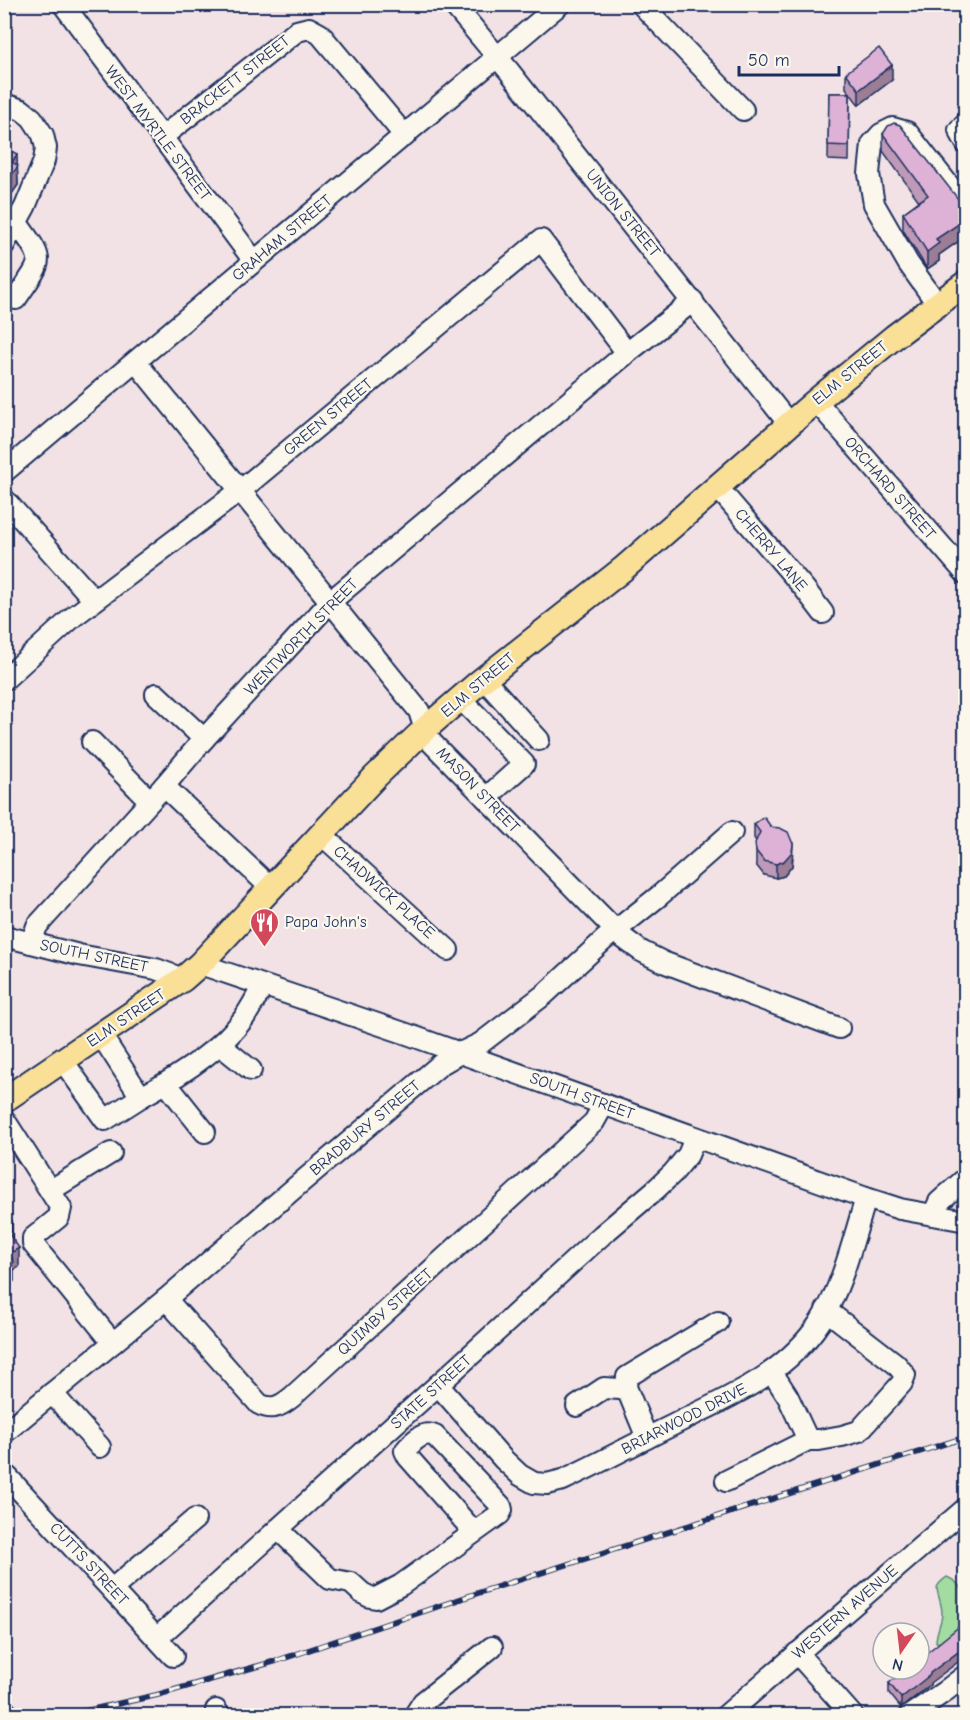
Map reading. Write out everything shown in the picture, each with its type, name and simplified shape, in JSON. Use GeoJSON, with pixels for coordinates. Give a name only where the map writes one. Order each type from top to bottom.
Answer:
{"type":"FeatureCollection","features":[{"type":"Feature","properties":{"kind":"main road","name":"ELM STREET"},"geometry":{"type":"LineString","coordinates":[[4,1100],[191,972],[375,777],[425,729],[484,679],[623,569],[816,401],[894,337],[966,283]]}},
{"type":"Feature","properties":{"kind":"street","name":"WEST MYRTLE STREET"},"geometry":{"type":"LineString","coordinates":[[63,4],[254,261]]}},
{"type":"Feature","properties":{"kind":"street","name":"UNION STREET"},"geometry":{"type":"LineString","coordinates":[[453,4],[693,301],[789,424]]}},
{"type":"Feature","properties":{"kind":"street","name":"GRAHAM STREET"},"geometry":{"type":"LineString","coordinates":[[4,472],[560,4]]}},
{"type":"Feature","properties":{"kind":"street"},"geometry":{"type":"LineString","coordinates":[[640,4],[743,110]]}},
{"type":"Feature","properties":{"kind":"street","name":"BRACKETT STREET"},"geometry":{"type":"LineString","coordinates":[[162,137],[297,31],[309,28],[320,34],[405,136]]}},
{"type":"Feature","properties":{"kind":"street"},"geometry":{"type":"LineString","coordinates":[[4,104],[22,110],[32,118],[43,135],[46,148],[44,161],[17,223],[4,245]]}},
{"type":"Feature","properties":{"kind":"street"},"geometry":{"type":"LineString","coordinates":[[938,305],[908,263],[874,204],[869,174],[872,144],[881,134],[893,128],[907,132],[966,207]]}},
{"type":"Feature","properties":{"kind":"street"},"geometry":{"type":"LineString","coordinates":[[4,292],[16,300],[38,265],[35,248],[17,223]]}},
{"type":"Feature","properties":{"kind":"street","name":"GREEN STREET"},"geometry":{"type":"LineString","coordinates":[[4,680],[94,600],[241,490],[541,240],[627,353]]}},
{"type":"Feature","properties":{"kind":"street","name":"WENTWORTH STREET"},"geometry":{"type":"LineString","coordinates":[[31,943],[37,927],[204,739],[331,601],[627,353],[693,301]]}},
{"type":"Feature","properties":{"kind":"street","name":"MASON STREET"},"geometry":{"type":"LineString","coordinates":[[136,362],[419,711],[432,743],[615,931],[635,947],[663,962],[839,1028]]}},
{"type":"Feature","properties":{"kind":"street","name":"ORCHARD STREET"},"geometry":{"type":"LineString","coordinates":[[816,401],[966,574]]}},
{"type":"Feature","properties":{"kind":"street","name":"CHERRY LANE"},"geometry":{"type":"LineString","coordinates":[[718,488],[823,613]]}},
{"type":"Feature","properties":{"kind":"street"},"geometry":{"type":"LineString","coordinates":[[4,499],[94,600]]}},
{"type":"Feature","properties":{"kind":"street"},"geometry":{"type":"LineString","coordinates":[[484,679],[539,740]]}},
{"type":"Feature","properties":{"kind":"street"},"geometry":{"type":"LineString","coordinates":[[156,694],[204,739]]}},
{"type":"Feature","properties":{"kind":"street"},"geometry":{"type":"LineString","coordinates":[[461,699],[524,764],[486,798]]}},
{"type":"Feature","properties":{"kind":"street"},"geometry":{"type":"LineString","coordinates":[[92,742],[150,801]]}},
{"type":"Feature","properties":{"kind":"street"},"geometry":{"type":"LineString","coordinates":[[164,786],[270,887]]}},
{"type":"Feature","properties":{"kind":"street","name":"BRADBURY STREET"},"geometry":{"type":"LineString","coordinates":[[4,1433],[166,1299],[441,1064],[481,1043],[545,994],[732,832]]}},
{"type":"Feature","properties":{"kind":"street","name":"CHADWICK PLACE"},"geometry":{"type":"LineString","coordinates":[[321,834],[448,950]]}},
{"type":"Feature","properties":{"kind":"street","name":"SOUTH STREET"},"geometry":{"type":"LineString","coordinates":[[4,936],[79,955],[156,969],[191,972],[263,986],[460,1053],[866,1198],[900,1209],[966,1221]]}},
{"type":"Feature","properties":{"kind":"street"},"geometry":{"type":"LineString","coordinates":[[63,1061],[105,1120],[166,1083],[220,1045],[244,1019],[263,986]]}},
{"type":"Feature","properties":{"kind":"street"},"geometry":{"type":"LineString","coordinates":[[101,1035],[141,1097]]}},
{"type":"Feature","properties":{"kind":"street"},"geometry":{"type":"LineString","coordinates":[[220,1045],[251,1070]]}},
{"type":"Feature","properties":{"kind":"street"},"geometry":{"type":"LineString","coordinates":[[166,1083],[205,1132]]}},
{"type":"Feature","properties":{"kind":"street","name":"QUIMBY STREET"},"geometry":{"type":"LineString","coordinates":[[166,1299],[259,1404],[269,1408],[280,1406],[594,1122],[604,1104]]}},
{"type":"Feature","properties":{"kind":"street"},"geometry":{"type":"LineString","coordinates":[[4,1119],[62,1208],[59,1217],[33,1238],[33,1244],[113,1343]]}},
{"type":"Feature","properties":{"kind":"street","name":"STATE STREET"},"geometry":{"type":"LineString","coordinates":[[157,1638],[673,1173],[688,1155],[695,1138]]}},
{"type":"Feature","properties":{"kind":"street"},"geometry":{"type":"LineString","coordinates":[[52,1192],[111,1153]]}},
{"type":"Feature","properties":{"kind":"street"},"geometry":{"type":"LineString","coordinates":[[933,1215],[939,1202],[966,1178]]}},
{"type":"Feature","properties":{"kind":"street","name":"BRIARWOOD DRIVE"},"geometry":{"type":"LineString","coordinates":[[438,1386],[520,1475],[534,1483],[547,1484],[563,1480],[746,1388],[772,1372],[797,1352],[821,1321],[840,1279],[866,1198]]}},
{"type":"Feature","properties":{"kind":"street"},"geometry":{"type":"LineString","coordinates":[[726,1480],[808,1440],[842,1436],[859,1431],[902,1383],[905,1376],[896,1364],[826,1310]]}},
{"type":"Feature","properties":{"kind":"street"},"geometry":{"type":"LineString","coordinates":[[646,1438],[626,1387],[627,1377],[718,1322]]}},
{"type":"Feature","properties":{"kind":"street"},"geometry":{"type":"LineString","coordinates":[[772,1372],[788,1397],[808,1440]]}},
{"type":"Feature","properties":{"kind":"street"},"geometry":{"type":"LineString","coordinates":[[577,1406],[604,1388],[626,1387]]}},
{"type":"Feature","properties":{"kind":"street"},"geometry":{"type":"LineString","coordinates":[[52,1393],[100,1447]]}},
{"type":"Feature","properties":{"kind":"street"},"geometry":{"type":"LineString","coordinates":[[391,1428],[409,1445]]}},
{"type":"Feature","properties":{"kind":"street"},"geometry":{"type":"LineString","coordinates":[[278,1530],[330,1579],[351,1583],[370,1597],[376,1598],[401,1585],[500,1514],[502,1510],[501,1506],[435,1436],[429,1433],[409,1445],[405,1451],[474,1532]]}},
{"type":"Feature","properties":{"kind":"street","name":"CUTTS STREET"},"geometry":{"type":"LineString","coordinates":[[4,1473],[173,1656]]}},
{"type":"Feature","properties":{"kind":"street","name":"WESTERN AVENUE"},"geometry":{"type":"LineString","coordinates":[[724,1716],[966,1508]]}},
{"type":"Feature","properties":{"kind":"street"},"geometry":{"type":"LineString","coordinates":[[112,1589],[195,1519]]}},
{"type":"Feature","properties":{"kind":"street"},"geometry":{"type":"LineString","coordinates":[[414,1716],[423,1701],[492,1647]]}},
{"type":"Feature","properties":{"kind":"street"},"geometry":{"type":"LineString","coordinates":[[797,1653],[853,1716]]}},
{"type":"Feature","properties":{"kind":"street"},"geometry":{"type":"LineString","coordinates":[[909,1716],[966,1675]]}},
{"type":"Feature","properties":{"kind":"street"},"geometry":{"type":"LineString","coordinates":[[4,1710],[9,1716]]}},
{"type":"Feature","properties":{"kind":"green space"},"geometry":{"type":"Polygon","coordinates":[[[947,1577],[965,1591],[965,1626],[940,1643],[936,1642],[942,1613],[937,1588],[947,1577]]]}},
{"type":"Feature","properties":{"kind":"building"},"geometry":{"type":"Polygon","coordinates":[[[879,48],[892,65],[859,90],[846,73],[879,48]]]}},
{"type":"Feature","properties":{"kind":"building"},"geometry":{"type":"Polygon","coordinates":[[[829,93],[850,93],[849,146],[828,145],[829,93]]]}},
{"type":"Feature","properties":{"kind":"building"},"geometry":{"type":"Polygon","coordinates":[[[894,123],[900,125],[966,209],[966,219],[936,239],[939,243],[927,252],[903,213],[928,195],[883,134],[888,126],[894,123]]]}},
{"type":"Feature","properties":{"kind":"building"},"geometry":{"type":"Polygon","coordinates":[[[4,147],[17,154],[12,162],[18,166],[11,176],[6,172],[4,174],[4,147]]]}},
{"type":"Feature","properties":{"kind":"building"},"geometry":{"type":"Polygon","coordinates":[[[764,817],[771,827],[788,832],[793,844],[792,852],[784,861],[776,864],[764,861],[756,851],[755,843],[760,832],[754,824],[764,817]]]}},
{"type":"Feature","properties":{"kind":"building"},"geometry":{"type":"Polygon","coordinates":[[[6,1213],[12,1221],[4,1226],[4,1214],[6,1213]]]}},
{"type":"Feature","properties":{"kind":"building"},"geometry":{"type":"Polygon","coordinates":[[[4,1227],[19,1248],[9,1254],[14,1262],[4,1268],[4,1227]]]}},
{"type":"Feature","properties":{"kind":"building"},"geometry":{"type":"Polygon","coordinates":[[[966,1621],[966,1646],[931,1672],[931,1649],[966,1621]]]}},
{"type":"Feature","properties":{"kind":"building"},"geometry":{"type":"Polygon","coordinates":[[[891,1681],[922,1681],[901,1698],[889,1683],[891,1681]]]}},
{"type":"Feature","properties":{"kind":"railway"},"geometry":{"type":"LineString","coordinates":[[63,1716],[157,1695],[276,1661],[478,1593],[966,1437]]}},
{"type":"Feature","properties":{"kind":"place","name":"Papa John's"},"geometry":{"type":"Point","coordinates":[264,948]}}]}
